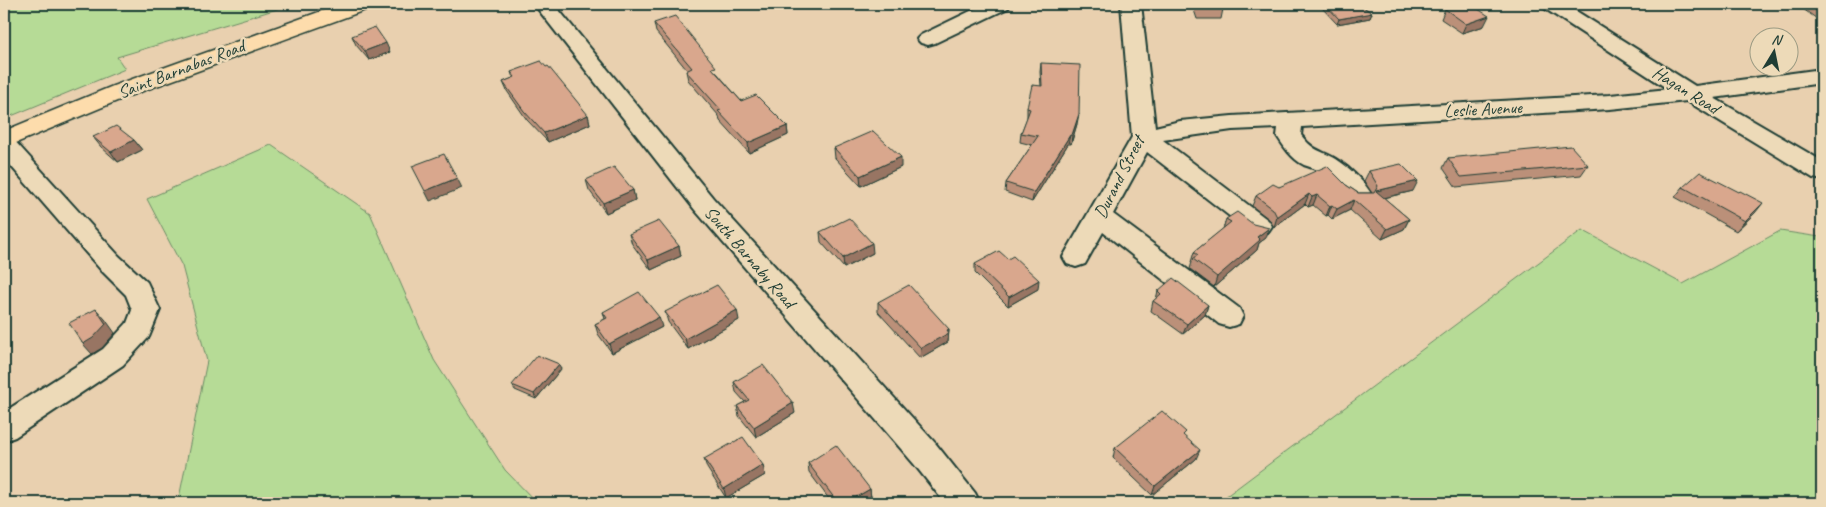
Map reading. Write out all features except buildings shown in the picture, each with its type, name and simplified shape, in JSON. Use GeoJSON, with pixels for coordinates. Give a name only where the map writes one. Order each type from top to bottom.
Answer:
{"type":"FeatureCollection","features":[{"type":"Feature","properties":{"kind":"main road","name":"Saint Barnabas Road"},"geometry":{"type":"LineString","coordinates":[[4,142],[121,91],[360,4]]}},
{"type":"Feature","properties":{"kind":"street","name":"South Barnaby Road"},"geometry":{"type":"LineString","coordinates":[[544,4],[704,204],[925,454],[964,503]]}},
{"type":"Feature","properties":{"kind":"street"},"geometry":{"type":"LineString","coordinates":[[928,40],[1001,4]]}},
{"type":"Feature","properties":{"kind":"street","name":"Durand Street"},"geometry":{"type":"LineString","coordinates":[[1076,257],[1144,137],[1131,4]]}},
{"type":"Feature","properties":{"kind":"street","name":"Hagan Road"},"geometry":{"type":"LineString","coordinates":[[1551,4],[1691,94],[1822,172]]}},
{"type":"Feature","properties":{"kind":"street","name":"Leslie Avenue"},"geometry":{"type":"LineString","coordinates":[[1144,137],[1189,128],[1610,102],[1691,94],[1822,76]]}},
{"type":"Feature","properties":{"kind":"street"},"geometry":{"type":"LineString","coordinates":[[1288,123],[1289,136],[1297,147],[1310,158],[1330,166],[1360,195]]}},
{"type":"Feature","properties":{"kind":"street"},"geometry":{"type":"LineString","coordinates":[[1144,137],[1259,226]]}},
{"type":"Feature","properties":{"kind":"street"},"geometry":{"type":"LineString","coordinates":[[4,142],[110,263],[137,289],[146,310],[139,329],[113,358],[4,428]]}},
{"type":"Feature","properties":{"kind":"street"},"geometry":{"type":"LineString","coordinates":[[1099,216],[1229,316]]}},
{"type":"Feature","properties":{"kind":"green space"},"geometry":{"type":"Polygon","coordinates":[[[4,4],[294,4],[117,57],[125,69],[4,119],[4,4]]]}},
{"type":"Feature","properties":{"kind":"green space"},"geometry":{"type":"Polygon","coordinates":[[[271,145],[370,213],[434,360],[505,470],[537,503],[178,503],[207,361],[182,266],[147,199],[271,145]]]}},
{"type":"Feature","properties":{"kind":"green space"},"geometry":{"type":"Polygon","coordinates":[[[1582,230],[1683,284],[1780,231],[1822,236],[1822,503],[1217,503],[1582,230]]]}}]}
